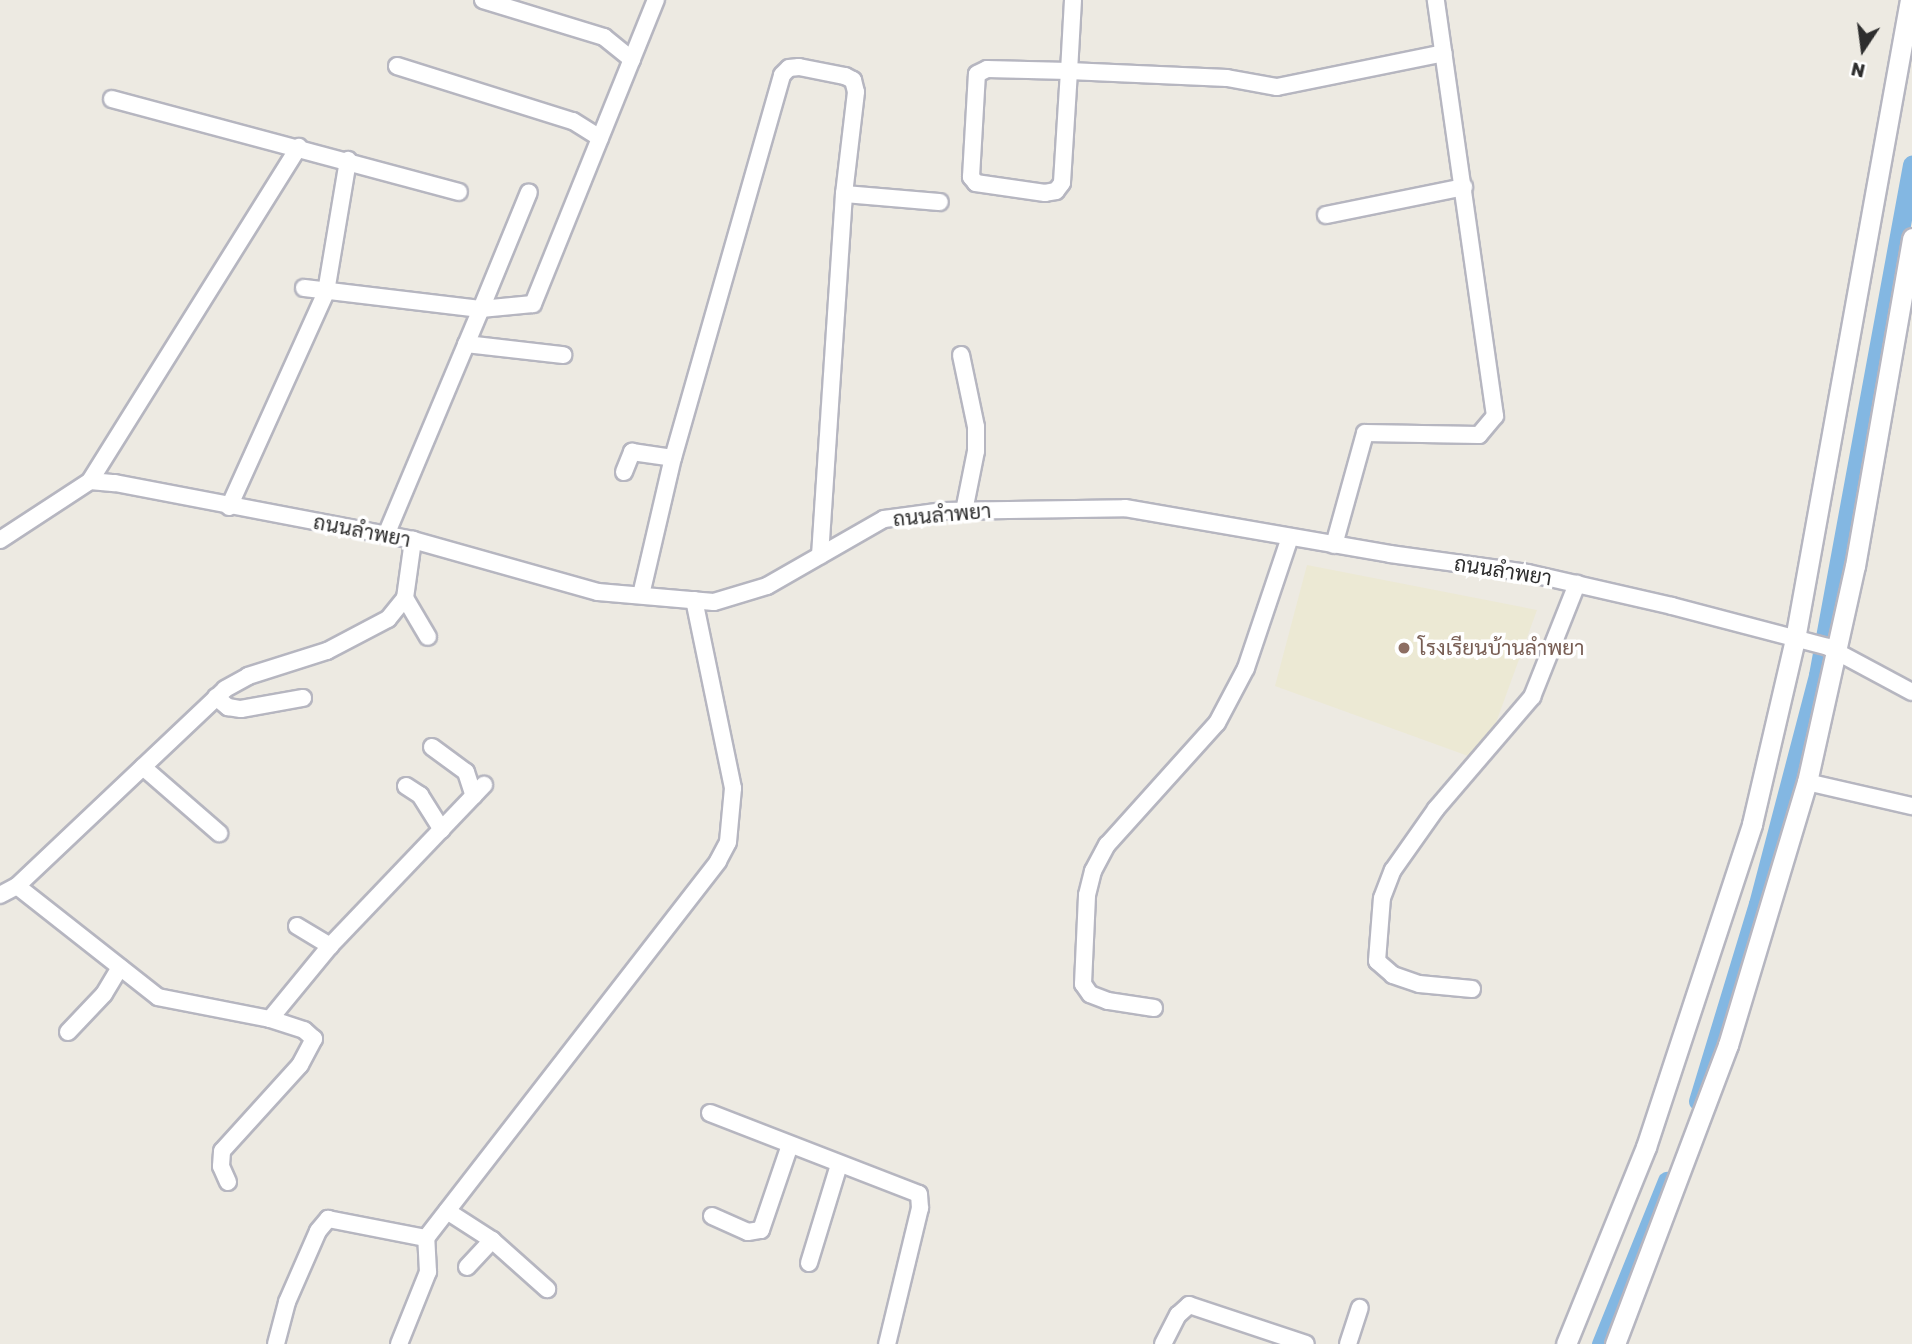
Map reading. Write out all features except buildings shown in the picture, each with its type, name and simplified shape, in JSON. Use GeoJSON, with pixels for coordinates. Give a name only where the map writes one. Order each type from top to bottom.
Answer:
{"type":"FeatureCollection","features":[{"type":"Feature","properties":{"kind":"street"},"geometry":{"type":"LineString","coordinates":[[483,0],[604,37],[632,60]]}},
{"type":"Feature","properties":{"kind":"street"},"geometry":{"type":"LineString","coordinates":[[304,288],[481,309],[533,303],[656,0]]}},
{"type":"Feature","properties":{"kind":"street"},"geometry":{"type":"LineString","coordinates":[[1073,0],[1069,71],[1062,183],[1056,191],[976,183],[971,177],[977,74],[987,69],[1069,71],[1227,78],[1277,87],[1444,53]]}},
{"type":"Feature","properties":{"kind":"street"},"geometry":{"type":"LineString","coordinates":[[1334,545],[1365,433],[1479,435],[1495,416],[1436,0]]}},
{"type":"Feature","properties":{"kind":"street"},"geometry":{"type":"LineString","coordinates":[[1566,1344],[1646,1147],[1705,976],[1752,824],[1799,640],[1910,0]]}},
{"type":"Feature","properties":{"kind":"street"},"geometry":{"type":"LineString","coordinates":[[397,66],[573,121],[600,138]]}},
{"type":"Feature","properties":{"kind":"street"},"geometry":{"type":"LineString","coordinates":[[641,595],[673,458],[782,75],[789,68],[853,80],[856,92],[844,194],[820,555]]}},
{"type":"Feature","properties":{"kind":"street"},"geometry":{"type":"LineString","coordinates":[[112,99],[348,160],[459,192]]}},
{"type":"Feature","properties":{"kind":"street"},"geometry":{"type":"LineString","coordinates":[[0,540],[90,481],[299,147]]}},
{"type":"Feature","properties":{"kind":"street"},"geometry":{"type":"LineString","coordinates":[[229,508],[326,292],[348,160]]}},
{"type":"Feature","properties":{"kind":"street"},"geometry":{"type":"LineString","coordinates":[[1326,215],[1464,187]]}},
{"type":"Feature","properties":{"kind":"street"},"geometry":{"type":"LineString","coordinates":[[386,535],[529,192]]}},
{"type":"Feature","properties":{"kind":"street"},"geometry":{"type":"LineString","coordinates":[[844,194],[940,202]]}},
{"type":"Feature","properties":{"kind":"street"},"geometry":{"type":"LineString","coordinates":[[1615,1344],[1728,1045],[1807,782],[1908,281],[1912,238]]}},
{"type":"Feature","properties":{"kind":"street"},"geometry":{"type":"LineString","coordinates":[[466,344],[563,355]]}},
{"type":"Feature","properties":{"kind":"street"},"geometry":{"type":"LineString","coordinates":[[961,355],[976,427],[976,451],[964,511]]}},
{"type":"Feature","properties":{"kind":"street"},"geometry":{"type":"LineString","coordinates":[[624,472],[632,452],[673,458]]}},
{"type":"Feature","properties":{"kind":"street","name":"ถนนลำพยา"},"geometry":{"type":"LineString","coordinates":[[90,481],[413,540],[598,592],[714,603],[742,596],[884,519],[964,511],[1125,508],[1577,584],[1832,649],[1912,692]]}},
{"type":"Feature","properties":{"kind":"street"},"geometry":{"type":"LineString","coordinates":[[1154,1008],[1108,1002],[1090,994],[1083,984],[1087,895],[1093,871],[1107,845],[1217,723],[1246,668],[1290,537]]}},
{"type":"Feature","properties":{"kind":"street"},"geometry":{"type":"LineString","coordinates":[[0,895],[17,886],[216,697],[248,676],[327,651],[368,632],[388,619],[405,598],[413,540]]}},
{"type":"Feature","properties":{"kind":"street"},"geometry":{"type":"LineString","coordinates":[[1472,989],[1419,984],[1393,975],[1377,961],[1382,898],[1392,870],[1436,809],[1532,697],[1577,584]]}},
{"type":"Feature","properties":{"kind":"street"},"geometry":{"type":"LineString","coordinates":[[405,598],[428,637]]}},
{"type":"Feature","properties":{"kind":"street"},"geometry":{"type":"LineString","coordinates":[[399,1344],[428,1272],[426,1238],[718,861],[727,842],[733,788],[694,600]]}},
{"type":"Feature","properties":{"kind":"street"},"geometry":{"type":"LineString","coordinates":[[216,697],[228,706],[241,709],[303,698]]}},
{"type":"Feature","properties":{"kind":"street"},"geometry":{"type":"LineString","coordinates":[[270,1020],[330,946],[479,790],[466,772],[432,747]]}},
{"type":"Feature","properties":{"kind":"street"},"geometry":{"type":"LineString","coordinates":[[143,767],[219,832]]}},
{"type":"Feature","properties":{"kind":"street"},"geometry":{"type":"LineString","coordinates":[[1807,782],[1912,807]]}},
{"type":"Feature","properties":{"kind":"street"},"geometry":{"type":"LineString","coordinates":[[406,786],[420,795],[442,830]]}},
{"type":"Feature","properties":{"kind":"street"},"geometry":{"type":"LineString","coordinates":[[17,886],[168,1002],[270,1020],[304,1030],[314,1040],[314,1046],[222,1151],[221,1166],[228,1182]]}},
{"type":"Feature","properties":{"kind":"street"},"geometry":{"type":"LineString","coordinates":[[296,926],[330,946]]}},
{"type":"Feature","properties":{"kind":"street"},"geometry":{"type":"LineString","coordinates":[[68,1032],[104,994],[120,967]]}},
{"type":"Feature","properties":{"kind":"street"},"geometry":{"type":"LineString","coordinates":[[710,1114],[839,1165],[912,1189],[921,1202],[887,1344]]}},
{"type":"Feature","properties":{"kind":"street"},"geometry":{"type":"LineString","coordinates":[[712,1216],[748,1232],[761,1230],[790,1145]]}},
{"type":"Feature","properties":{"kind":"street"},"geometry":{"type":"LineString","coordinates":[[809,1264],[839,1165]]}},
{"type":"Feature","properties":{"kind":"street"},"geometry":{"type":"LineString","coordinates":[[446,1211],[492,1240],[547,1289]]}},
{"type":"Feature","properties":{"kind":"street"},"geometry":{"type":"LineString","coordinates":[[275,1344],[287,1302],[318,1231],[328,1219],[426,1238]]}},
{"type":"Feature","properties":{"kind":"street"},"geometry":{"type":"LineString","coordinates":[[467,1267],[492,1240]]}},
{"type":"Feature","properties":{"kind":"street"},"geometry":{"type":"LineString","coordinates":[[1163,1344],[1178,1315],[1189,1305],[1306,1344]]}},
{"type":"Feature","properties":{"kind":"street"},"geometry":{"type":"LineString","coordinates":[[1348,1344],[1360,1308]]}},
{"type":"Feature","properties":{"kind":"shaded area","name":"โรงเรียนบ้านลำพยา"},"geometry":{"type":"Polygon","coordinates":[[[1307,565],[1537,610],[1482,761],[1275,686],[1307,565]]]}},
{"type":"Feature","properties":{"kind":"waterway"},"geometry":{"type":"LineString","coordinates":[[1698,1101],[1758,904],[1818,675],[1912,165]]}},
{"type":"Feature","properties":{"kind":"waterway"},"geometry":{"type":"LineString","coordinates":[[1601,1344],[1667,1181]]}},
{"type":"Feature","properties":{"kind":"place","name":"โรงเรียนบ้านลำพยา"},"geometry":{"type":"Point","coordinates":[1404,648]}}]}
